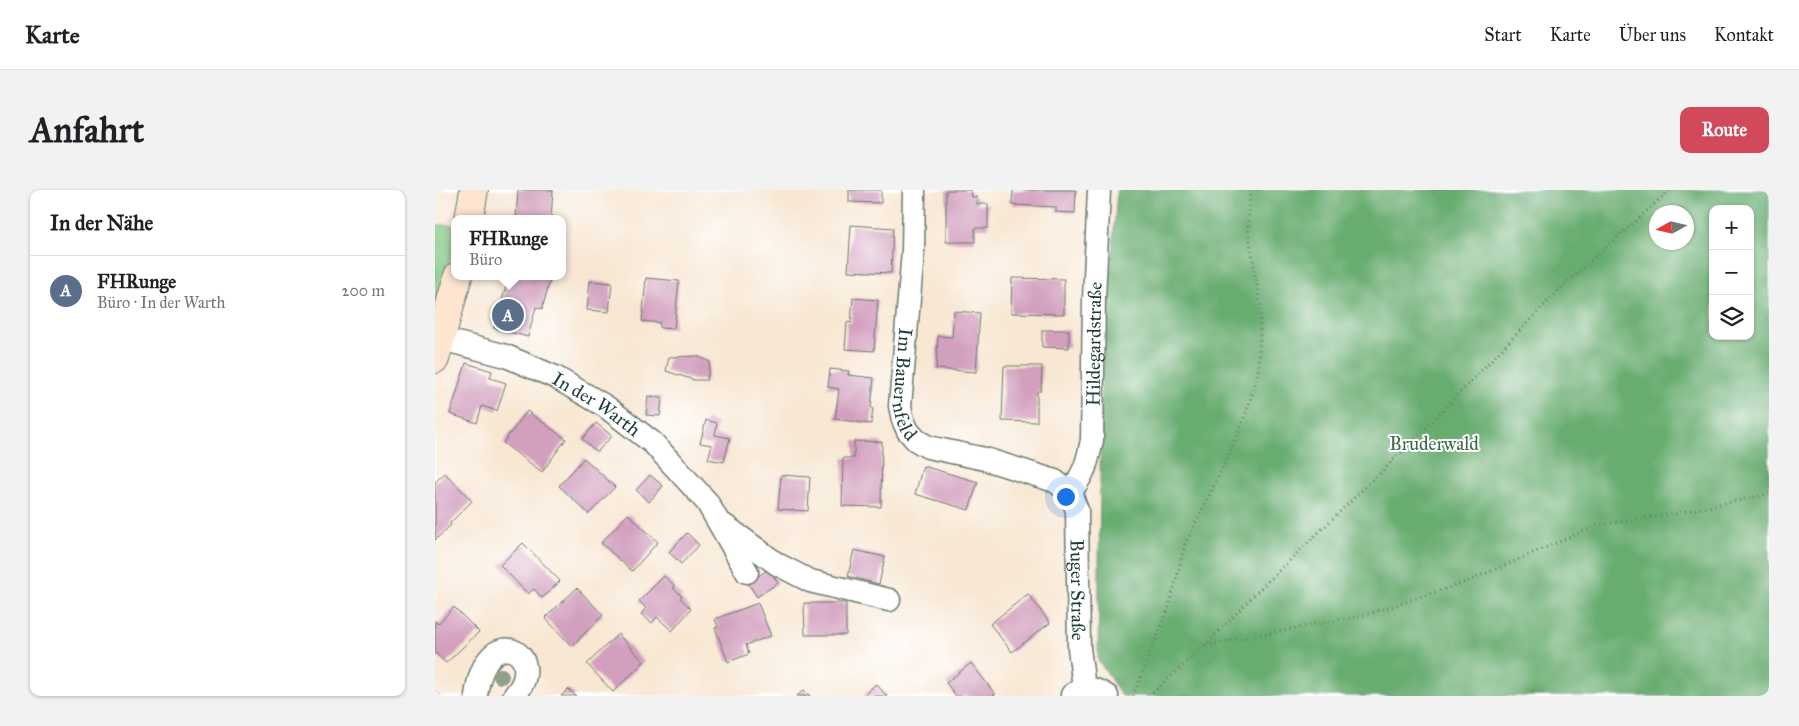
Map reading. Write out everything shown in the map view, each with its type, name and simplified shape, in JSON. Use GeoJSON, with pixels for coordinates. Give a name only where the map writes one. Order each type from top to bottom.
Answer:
{"type":"FeatureCollection","features":[{"type":"Feature","properties":{"kind":"street"},"geometry":{"type":"LineString","coordinates":[[470,215],[474,190]]}},
{"type":"Feature","properties":{"kind":"street","name":"Im Bauernfeld"},"geometry":{"type":"LineString","coordinates":[[914,190],[913,251],[900,406],[908,431],[916,440],[928,447],[985,459],[1022,470],[1055,482],[1070,493]]}},
{"type":"Feature","properties":{"kind":"street","name":"Hildegardstraße"},"geometry":{"type":"LineString","coordinates":[[1070,493],[1083,476],[1092,440],[1094,299],[1099,190]]}},
{"type":"Feature","properties":{"kind":"street"},"geometry":{"type":"LineString","coordinates":[[438,349],[457,280]]}},
{"type":"Feature","properties":{"kind":"street","name":"In der Warth"},"geometry":{"type":"LineString","coordinates":[[438,349],[506,356],[555,378],[605,406],[653,443],[707,502],[747,572]]}},
{"type":"Feature","properties":{"kind":"street","name":"Buger Straße"},"geometry":{"type":"LineString","coordinates":[[1070,493],[1077,510],[1079,648],[1077,692],[1097,689],[1107,696]]}},
{"type":"Feature","properties":{"kind":"street","name":"In der Warth"},"geometry":{"type":"LineString","coordinates":[[717,519],[777,564],[810,581],[889,600]]}},
{"type":"Feature","properties":{"kind":"street"},"geometry":{"type":"LineString","coordinates":[[476,696],[477,685],[493,653],[501,649],[509,649],[519,654],[526,666],[524,680],[514,696]]}},
{"type":"Feature","properties":{"kind":"path"},"geometry":{"type":"LineString","coordinates":[[1133,696],[1169,607],[1185,544],[1230,454],[1249,405],[1257,372],[1260,303],[1248,230],[1250,190]]}},
{"type":"Feature","properties":{"kind":"path"},"geometry":{"type":"LineString","coordinates":[[1149,696],[1205,645],[1413,441],[1562,287],[1670,190]]}},
{"type":"Feature","properties":{"kind":"path"},"geometry":{"type":"LineString","coordinates":[[1205,645],[1365,615],[1466,582],[1598,526],[1678,513],[1769,494]]}},
{"type":"Feature","properties":{"kind":"path"},"geometry":{"type":"LineString","coordinates":[[435,691],[440,696]]}},
{"type":"Feature","properties":{"kind":"green space","name":"Bruderwald"},"geometry":{"type":"Polygon","coordinates":[[[1117,190],[1769,190],[1769,696],[1122,696],[1098,660],[1101,391],[1117,190]]]}},
{"type":"Feature","properties":{"kind":"green space"},"geometry":{"type":"Polygon","coordinates":[[[435,225],[451,225],[451,255],[441,305],[435,305],[435,225]]]}},
{"type":"Feature","properties":{"kind":"building"},"geometry":{"type":"Polygon","coordinates":[[[518,190],[553,190],[551,215],[516,215],[518,190]]]}},
{"type":"Feature","properties":{"kind":"building"},"geometry":{"type":"Polygon","coordinates":[[[849,190],[881,190],[881,203],[849,202],[849,190]]]}},
{"type":"Feature","properties":{"kind":"building"},"geometry":{"type":"Polygon","coordinates":[[[946,190],[971,190],[972,197],[977,197],[977,204],[988,204],[988,228],[975,228],[975,242],[946,242],[946,190]]]}},
{"type":"Feature","properties":{"kind":"building"},"geometry":{"type":"Polygon","coordinates":[[[1013,190],[1076,190],[1075,213],[1056,212],[1056,207],[1012,205],[1013,190]]]}},
{"type":"Feature","properties":{"kind":"building"},"geometry":{"type":"Polygon","coordinates":[[[851,225],[893,228],[891,273],[848,271],[851,225]]]}},
{"type":"Feature","properties":{"kind":"building"},"geometry":{"type":"Polygon","coordinates":[[[646,278],[679,281],[674,329],[660,328],[660,323],[642,321],[646,278]]]}},
{"type":"Feature","properties":{"kind":"building"},"geometry":{"type":"Polygon","coordinates":[[[1012,278],[1064,279],[1064,314],[1011,313],[1012,278]]]}},
{"type":"Feature","properties":{"kind":"building"},"geometry":{"type":"Polygon","coordinates":[[[508,280],[550,280],[542,309],[536,307],[528,337],[494,328],[508,280]]]}},
{"type":"Feature","properties":{"kind":"building"},"geometry":{"type":"Polygon","coordinates":[[[590,281],[612,283],[609,312],[587,310],[590,281]]]}},
{"type":"Feature","properties":{"kind":"building"},"geometry":{"type":"Polygon","coordinates":[[[853,298],[878,300],[874,351],[845,349],[847,322],[851,323],[853,298]]]}},
{"type":"Feature","properties":{"kind":"building"},"geometry":{"type":"Polygon","coordinates":[[[954,311],[980,313],[976,372],[936,369],[938,336],[952,337],[954,311]]]}},
{"type":"Feature","properties":{"kind":"building"},"geometry":{"type":"Polygon","coordinates":[[[1042,330],[1069,330],[1069,348],[1042,347],[1042,330]]]}},
{"type":"Feature","properties":{"kind":"building"},"geometry":{"type":"Polygon","coordinates":[[[698,356],[710,362],[707,380],[694,380],[666,371],[669,357],[698,356]]]}},
{"type":"Feature","properties":{"kind":"building"},"geometry":{"type":"Polygon","coordinates":[[[466,363],[492,371],[490,378],[506,383],[497,411],[482,406],[477,423],[450,414],[466,363]]]}},
{"type":"Feature","properties":{"kind":"building"},"geometry":{"type":"Polygon","coordinates":[[[1004,366],[1042,366],[1041,391],[1037,391],[1037,422],[1002,421],[1004,366]]]}},
{"type":"Feature","properties":{"kind":"building"},"geometry":{"type":"Polygon","coordinates":[[[830,369],[849,371],[848,375],[874,378],[871,424],[835,419],[839,389],[828,387],[830,369]]]}},
{"type":"Feature","properties":{"kind":"building"},"geometry":{"type":"Polygon","coordinates":[[[648,396],[662,397],[660,416],[646,415],[648,396]]]}},
{"type":"Feature","properties":{"kind":"building"},"geometry":{"type":"Polygon","coordinates":[[[527,411],[566,439],[542,472],[503,443],[527,411]]]}},
{"type":"Feature","properties":{"kind":"building"},"geometry":{"type":"Polygon","coordinates":[[[706,420],[717,423],[715,435],[730,438],[724,462],[708,459],[712,445],[700,443],[706,420]]]}},
{"type":"Feature","properties":{"kind":"building"},"geometry":{"type":"Polygon","coordinates":[[[596,423],[612,436],[597,452],[582,439],[596,423]]]}},
{"type":"Feature","properties":{"kind":"building"},"geometry":{"type":"Polygon","coordinates":[[[854,441],[882,442],[881,507],[842,506],[843,458],[854,458],[854,441]]]}},
{"type":"Feature","properties":{"kind":"building"},"geometry":{"type":"Polygon","coordinates":[[[584,458],[615,487],[589,514],[559,486],[584,458]]]}},
{"type":"Feature","properties":{"kind":"building"},"geometry":{"type":"Polygon","coordinates":[[[923,466],[978,482],[969,510],[915,494],[923,466]]]}},
{"type":"Feature","properties":{"kind":"building"},"geometry":{"type":"Polygon","coordinates":[[[445,473],[472,501],[435,540],[435,482],[445,473]]]}},
{"type":"Feature","properties":{"kind":"building"},"geometry":{"type":"Polygon","coordinates":[[[650,475],[663,486],[649,502],[636,490],[650,475]]]}},
{"type":"Feature","properties":{"kind":"building"},"geometry":{"type":"Polygon","coordinates":[[[781,475],[810,477],[808,511],[778,509],[781,475]]]}},
{"type":"Feature","properties":{"kind":"building"},"geometry":{"type":"Polygon","coordinates":[[[628,514],[658,542],[632,571],[601,543],[628,514]]]}},
{"type":"Feature","properties":{"kind":"building"},"geometry":{"type":"Polygon","coordinates":[[[687,533],[699,545],[681,564],[669,552],[687,533]]]}},
{"type":"Feature","properties":{"kind":"building"},"geometry":{"type":"Polygon","coordinates":[[[523,543],[560,581],[542,598],[534,589],[528,594],[500,565],[523,543]]]}},
{"type":"Feature","properties":{"kind":"building"},"geometry":{"type":"Polygon","coordinates":[[[854,550],[885,557],[879,584],[848,576],[854,550]]]}},
{"type":"Feature","properties":{"kind":"building"},"geometry":{"type":"Polygon","coordinates":[[[769,569],[778,583],[757,597],[748,583],[769,569]]]}},
{"type":"Feature","properties":{"kind":"building"},"geometry":{"type":"Polygon","coordinates":[[[664,576],[675,586],[673,588],[682,596],[680,598],[691,609],[672,631],[657,617],[652,623],[641,614],[646,608],[639,601],[664,576]]]}},
{"type":"Feature","properties":{"kind":"building"},"geometry":{"type":"Polygon","coordinates":[[[577,588],[603,615],[572,646],[545,618],[577,588]]]}},
{"type":"Feature","properties":{"kind":"building"},"geometry":{"type":"Polygon","coordinates":[[[1028,594],[1050,623],[1012,652],[990,624],[1028,594]]]}},
{"type":"Feature","properties":{"kind":"building"},"geometry":{"type":"Polygon","coordinates":[[[758,603],[771,636],[746,645],[749,654],[728,662],[715,628],[718,627],[715,619],[758,603]]]}},
{"type":"Feature","properties":{"kind":"building"},"geometry":{"type":"Polygon","coordinates":[[[804,603],[846,603],[846,635],[805,635],[804,603]]]}},
{"type":"Feature","properties":{"kind":"building"},"geometry":{"type":"Polygon","coordinates":[[[454,607],[479,632],[446,663],[435,653],[435,621],[438,624],[454,607]]]}},
{"type":"Feature","properties":{"kind":"building"},"geometry":{"type":"Polygon","coordinates":[[[618,634],[644,662],[613,692],[587,664],[618,634]]]}},
{"type":"Feature","properties":{"kind":"building"},"geometry":{"type":"Polygon","coordinates":[[[971,663],[995,694],[992,696],[956,696],[946,683],[971,663]]]}},
{"type":"Feature","properties":{"kind":"building"},"geometry":{"type":"Polygon","coordinates":[[[876,684],[887,696],[863,696],[876,684]]]}},
{"type":"Feature","properties":{"kind":"building"},"geometry":{"type":"Polygon","coordinates":[[[568,689],[576,696],[561,696],[568,689]]]}},
{"type":"Feature","properties":{"kind":"building"},"geometry":{"type":"Polygon","coordinates":[[[804,690],[810,696],[797,696],[804,690]]]}},
{"type":"Feature","properties":{"kind":"place","name":"FHRunge"},"geometry":{"type":"Point","coordinates":[508,315]}}]}
